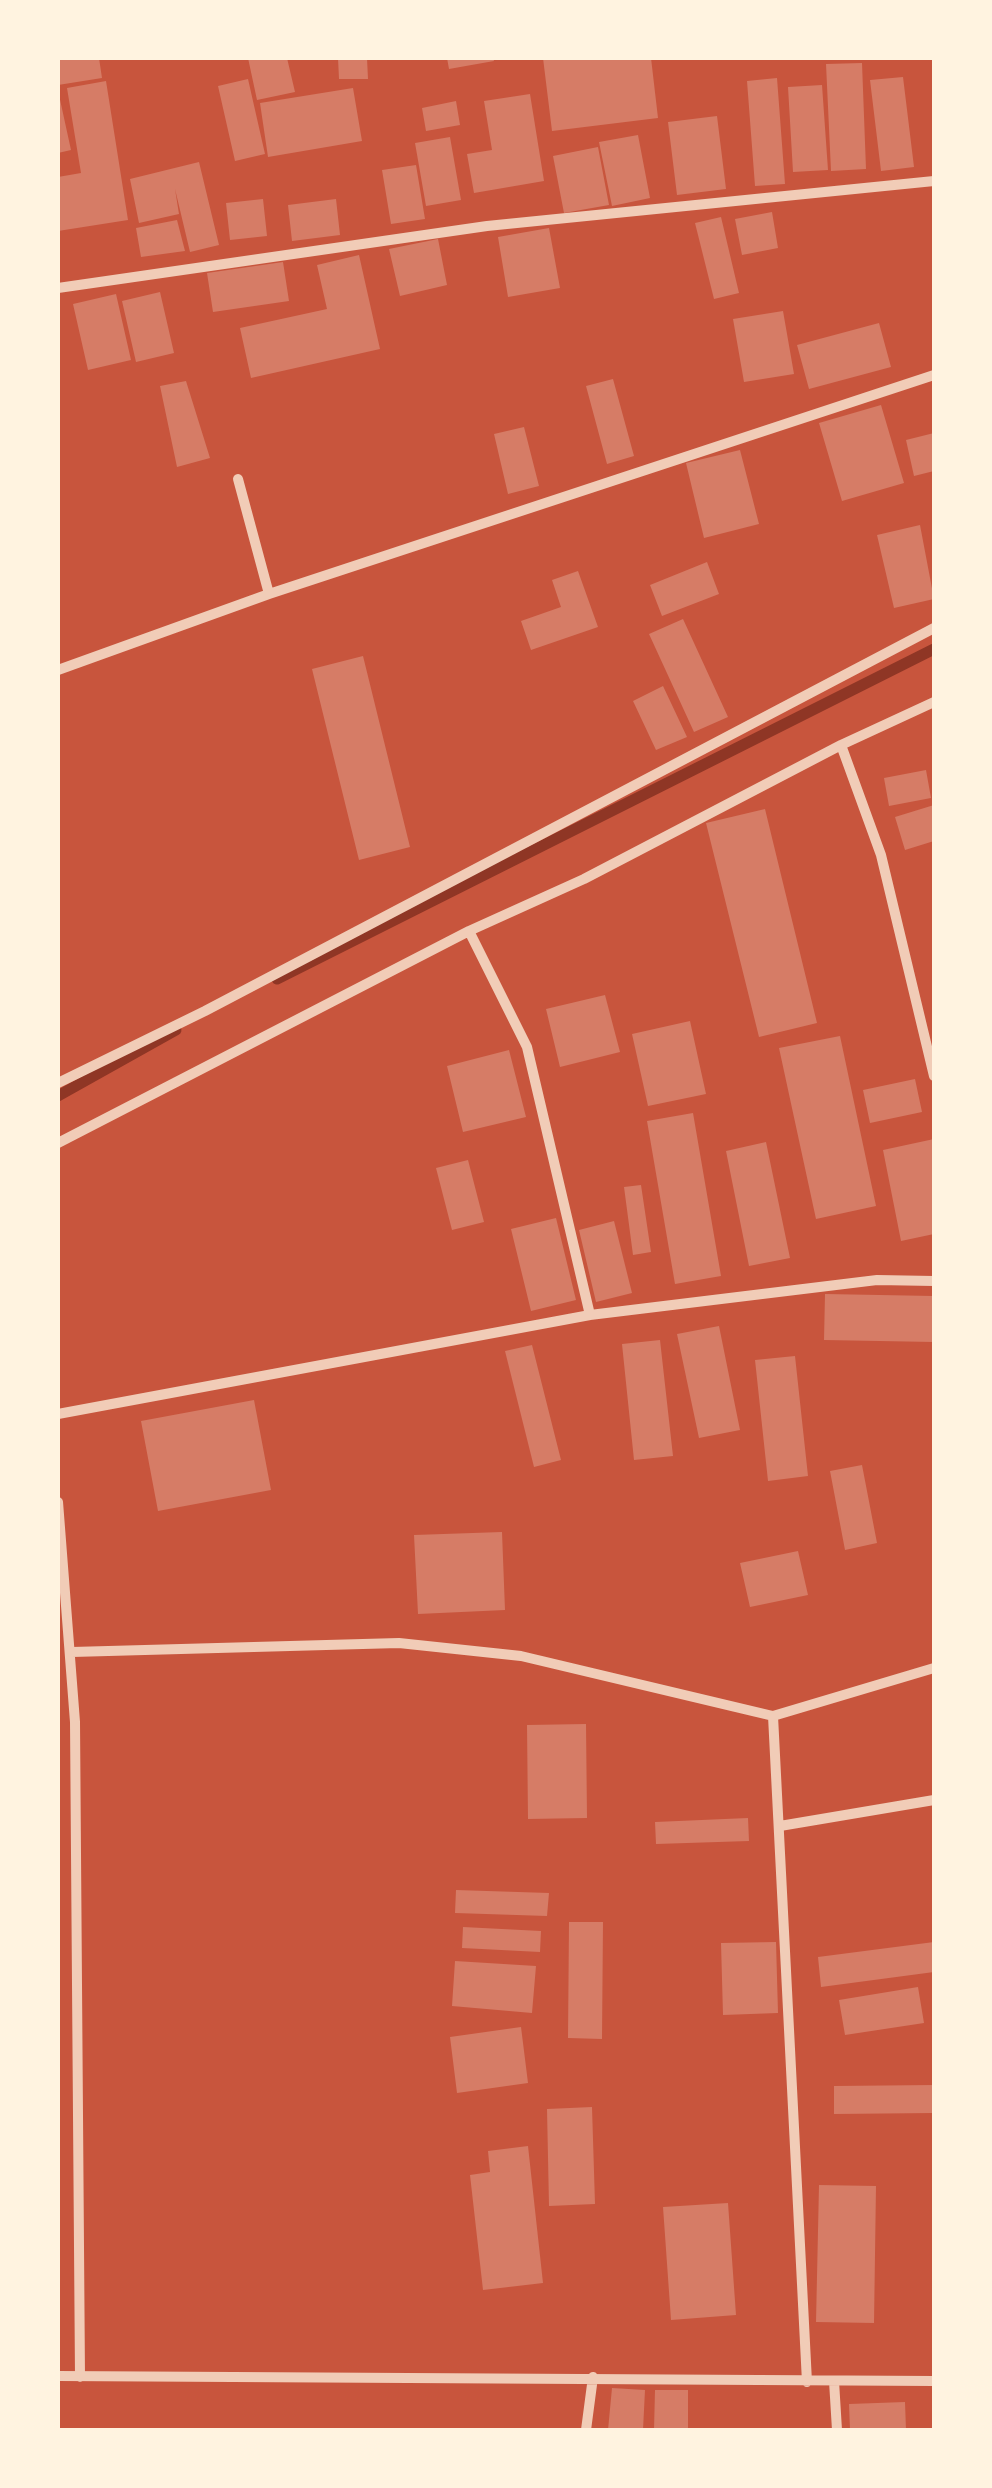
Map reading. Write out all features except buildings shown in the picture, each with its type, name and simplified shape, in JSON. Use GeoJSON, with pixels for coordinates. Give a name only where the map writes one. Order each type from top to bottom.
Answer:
{"type":"FeatureCollection","features":[{"type":"Feature","properties":{"kind":"street"},"geometry":{"type":"LineString","coordinates":[[58,288],[487,226],[934,181]]}},
{"type":"Feature","properties":{"kind":"street"},"geometry":{"type":"LineString","coordinates":[[58,670],[269,594],[934,375]]}},
{"type":"Feature","properties":{"kind":"street"},"geometry":{"type":"LineString","coordinates":[[238,479],[269,594]]}},
{"type":"Feature","properties":{"kind":"street"},"geometry":{"type":"LineString","coordinates":[[58,1083],[205,1012],[934,628]]}},
{"type":"Feature","properties":{"kind":"street"},"geometry":{"type":"LineString","coordinates":[[58,1144],[469,932],[584,880],[842,745],[934,702]]}},
{"type":"Feature","properties":{"kind":"street"},"geometry":{"type":"LineString","coordinates":[[842,745],[881,855],[934,1076]]}},
{"type":"Feature","properties":{"kind":"street"},"geometry":{"type":"LineString","coordinates":[[469,932],[528,1047],[590,1315]]}},
{"type":"Feature","properties":{"kind":"street"},"geometry":{"type":"LineString","coordinates":[[58,1414],[590,1315],[876,1280],[934,1281]]}},
{"type":"Feature","properties":{"kind":"street"},"geometry":{"type":"LineString","coordinates":[[58,1502],[72,1652],[78,1895],[80,2377]]}},
{"type":"Feature","properties":{"kind":"street"},"geometry":{"type":"LineString","coordinates":[[72,1652],[399,1643],[521,1656],[773,1716],[934,1668]]}},
{"type":"Feature","properties":{"kind":"street"},"geometry":{"type":"LineString","coordinates":[[773,1716],[807,2382]]}},
{"type":"Feature","properties":{"kind":"street"},"geometry":{"type":"LineString","coordinates":[[780,1826],[934,1800]]}},
{"type":"Feature","properties":{"kind":"street"},"geometry":{"type":"LineString","coordinates":[[58,2376],[934,2381]]}},
{"type":"Feature","properties":{"kind":"street"},"geometry":{"type":"LineString","coordinates":[[586,2430],[594,2377]]}},
{"type":"Feature","properties":{"kind":"street"},"geometry":{"type":"LineString","coordinates":[[834,2382],[837,2430]]}},
{"type":"Feature","properties":{"kind":"waterway"},"geometry":{"type":"LineString","coordinates":[[277,979],[934,649]]}},
{"type":"Feature","properties":{"kind":"waterway"},"geometry":{"type":"LineString","coordinates":[[58,1096],[176,1030]]}}]}
